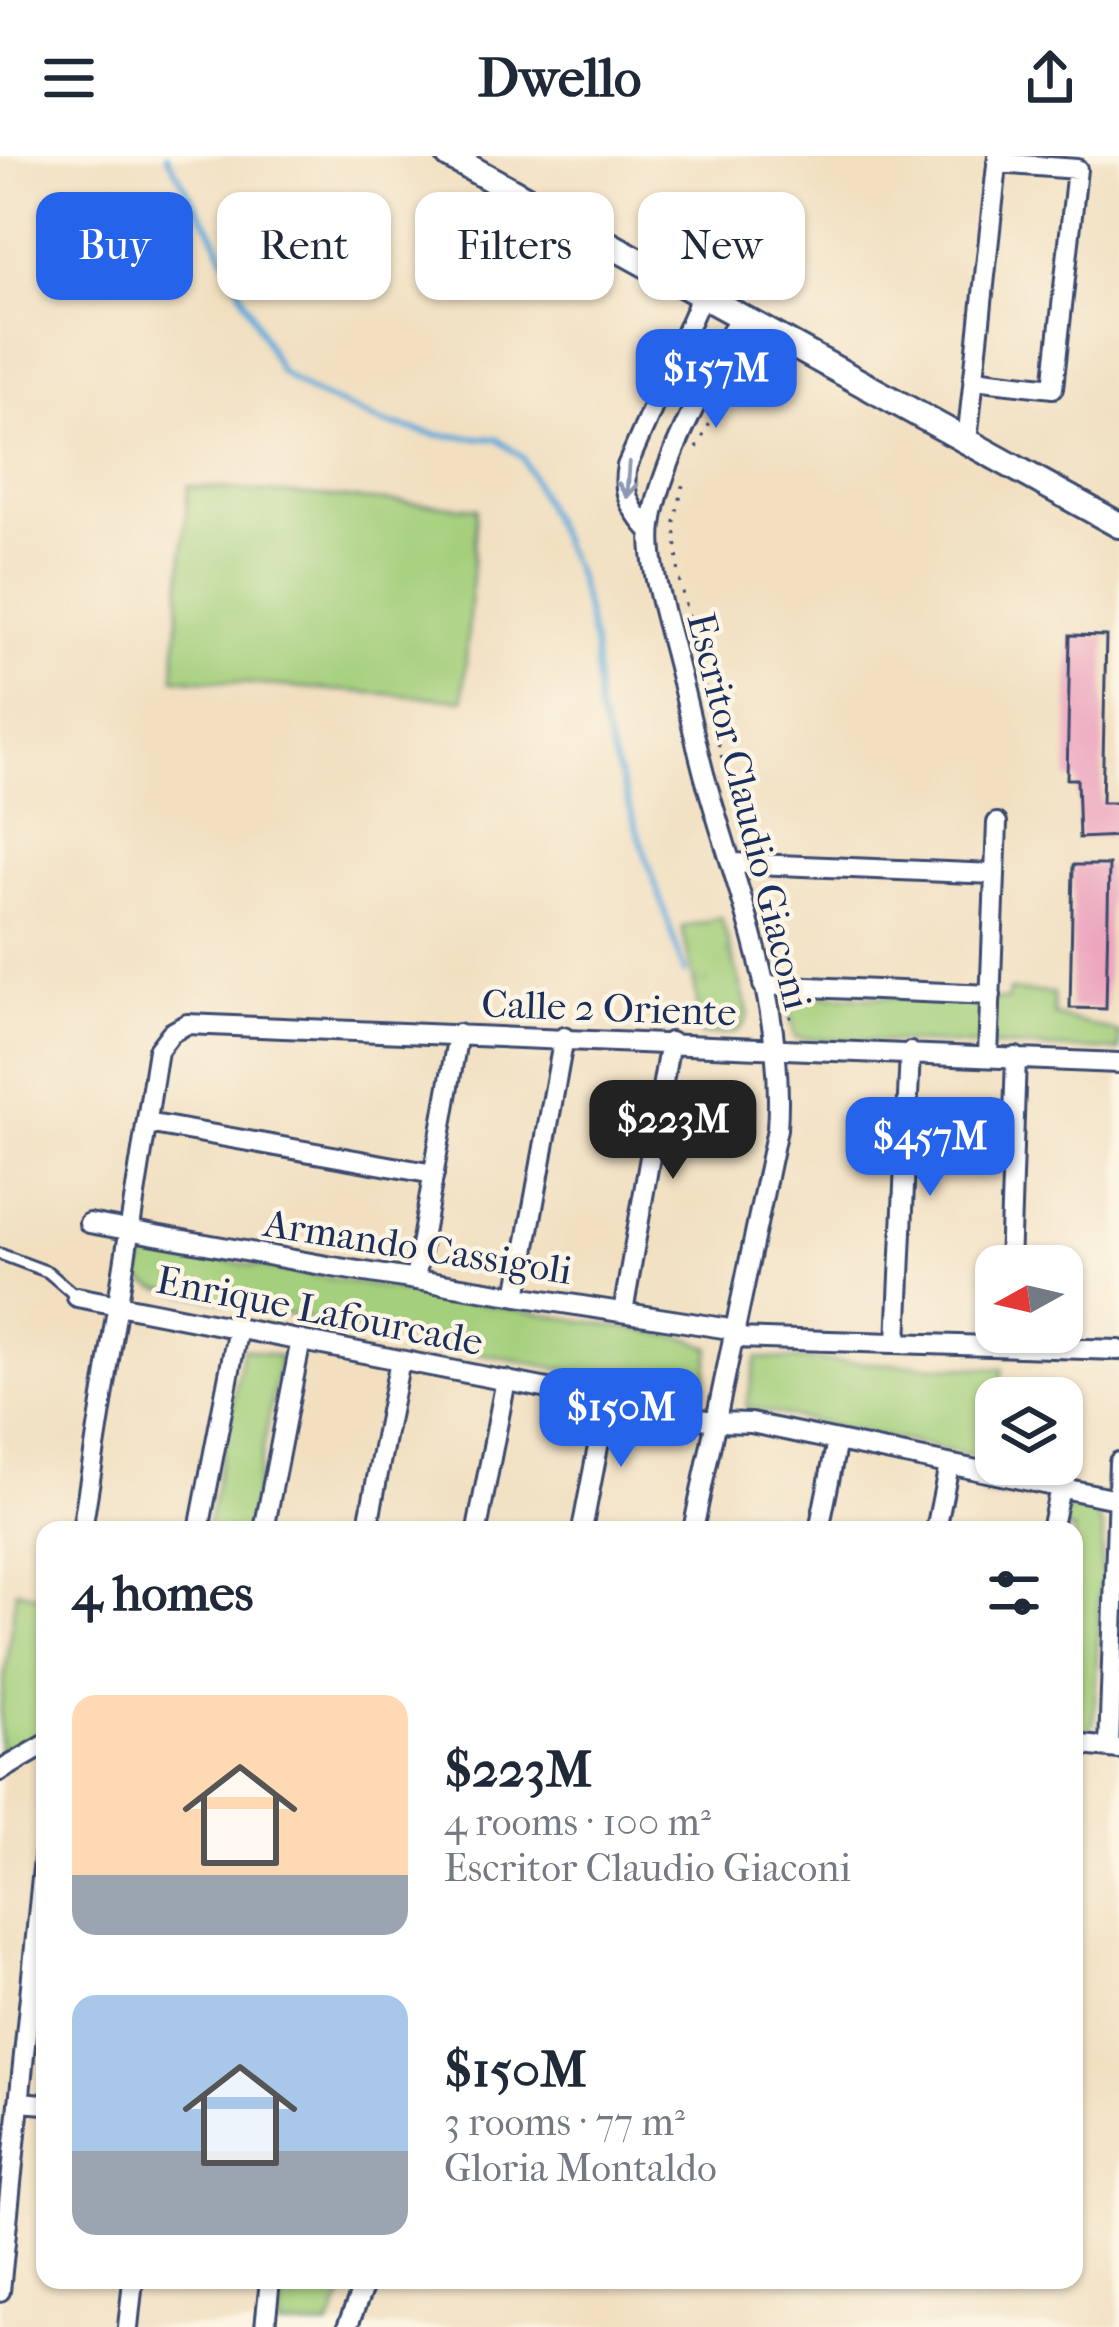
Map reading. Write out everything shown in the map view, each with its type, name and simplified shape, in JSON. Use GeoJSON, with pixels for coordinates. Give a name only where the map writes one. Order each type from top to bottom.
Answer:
{"type":"FeatureCollection","features":[{"type":"Feature","properties":{"kind":"main road"},"geometry":{"type":"LineString","coordinates":[[449,156],[638,260]]}},
{"type":"Feature","properties":{"kind":"main road"},"geometry":{"type":"LineString","coordinates":[[710,300],[1118,518]]}},
{"type":"Feature","properties":{"kind":"street"},"geometry":{"type":"LineString","coordinates":[[968,441],[973,379],[998,159],[1077,169],[1053,388],[973,379]]}},
{"type":"Feature","properties":{"kind":"street","name":"Escritor Claudio Giaconi"},"geometry":{"type":"LineString","coordinates":[[651,532],[627,502],[623,485],[699,300]]}},
{"type":"Feature","properties":{"kind":"street","name":"Escritor Claudio Giaconi"},"geometry":{"type":"LineString","coordinates":[[695,1521],[778,1129],[776,1046],[732,863],[693,729],[660,593],[651,532],[656,497],[740,316]]}},
{"type":"Feature","properties":{"kind":"street"},"geometry":{"type":"LineString","coordinates":[[988,1056],[997,823]]}},
{"type":"Feature","properties":{"kind":"street"},"geometry":{"type":"LineString","coordinates":[[732,863],[995,874]]}},
{"type":"Feature","properties":{"kind":"street"},"geometry":{"type":"LineString","coordinates":[[763,985],[991,995]]}},
{"type":"Feature","properties":{"kind":"street","name":"Calle 2 Oriente"},"geometry":{"type":"LineString","coordinates":[[147,1123],[158,1050],[171,1033],[187,1024],[1119,1063]]}},
{"type":"Feature","properties":{"kind":"street"},"geometry":{"type":"LineString","coordinates":[[416,1280],[458,1034]]}},
{"type":"Feature","properties":{"kind":"street"},"geometry":{"type":"LineString","coordinates":[[518,1296],[564,1037]]}},
{"type":"Feature","properties":{"kind":"street"},"geometry":{"type":"LineString","coordinates":[[623,1312],[670,1042]]}},
{"type":"Feature","properties":{"kind":"street"},"geometry":{"type":"LineString","coordinates":[[897,1343],[910,1052]]}},
{"type":"Feature","properties":{"kind":"street"},"geometry":{"type":"LineString","coordinates":[[1011,1245],[1016,1057]]}},
{"type":"Feature","properties":{"kind":"street"},"geometry":{"type":"LineString","coordinates":[[83,1521],[147,1123],[434,1174]]}},
{"type":"Feature","properties":{"kind":"street","name":"Armando Cassigoli"},"geometry":{"type":"LineString","coordinates":[[89,1223],[735,1334],[897,1343],[975,1340]]}},
{"type":"Feature","properties":{"kind":"street","name":"Enrique Lafourcade"},"geometry":{"type":"LineString","coordinates":[[77,1297],[751,1424],[1115,1499]]}},
{"type":"Feature","properties":{"kind":"street"},"geometry":{"type":"LineString","coordinates":[[201,1521],[238,1328]]}},
{"type":"Feature","properties":{"kind":"street"},"geometry":{"type":"LineString","coordinates":[[266,1521],[301,1340]]}},
{"type":"Feature","properties":{"kind":"street","name":"Armando Cassigoli"},"geometry":{"type":"LineString","coordinates":[[1083,1346],[1119,1350]]}},
{"type":"Feature","properties":{"kind":"street"},"geometry":{"type":"LineString","coordinates":[[370,1521],[400,1360]]}},
{"type":"Feature","properties":{"kind":"street"},"geometry":{"type":"LineString","coordinates":[[479,1521],[506,1380]]}},
{"type":"Feature","properties":{"kind":"street"},"geometry":{"type":"LineString","coordinates":[[584,1521],[607,1400]]}},
{"type":"Feature","properties":{"kind":"street"},"geometry":{"type":"LineString","coordinates":[[821,1521],[837,1442]]}},
{"type":"Feature","properties":{"kind":"street"},"geometry":{"type":"LineString","coordinates":[[1083,1745],[1114,1749],[1119,1462]]}},
{"type":"Feature","properties":{"kind":"street"},"geometry":{"type":"LineString","coordinates":[[938,1521],[949,1465]]}},
{"type":"Feature","properties":{"kind":"street"},"geometry":{"type":"LineString","coordinates":[[1053,1521],[1060,1488]]}},
{"type":"Feature","properties":{"kind":"street"},"geometry":{"type":"LineString","coordinates":[[0,1771],[36,1750]]}},
{"type":"Feature","properties":{"kind":"street"},"geometry":{"type":"LineString","coordinates":[[0,2291],[36,1936]]}},
{"type":"Feature","properties":{"kind":"street"},"geometry":{"type":"LineString","coordinates":[[19,2102],[36,2103]]}},
{"type":"Feature","properties":{"kind":"street"},"geometry":{"type":"LineString","coordinates":[[128,2327],[132,2289]]}},
{"type":"Feature","properties":{"kind":"street"},"geometry":{"type":"LineString","coordinates":[[265,2327],[269,2289]]}},
{"type":"Feature","properties":{"kind":"street"},"geometry":{"type":"LineString","coordinates":[[346,2327],[362,2289]]}},
{"type":"Feature","properties":{"kind":"lane"},"geometry":{"type":"LineString","coordinates":[[0,1254],[48,1273],[77,1297]]}},
{"type":"Feature","properties":{"kind":"green space"},"geometry":{"type":"Polygon","coordinates":[[[188,486],[477,508],[463,700],[174,678],[188,486]]]}},
{"type":"Feature","properties":{"kind":"green space"},"geometry":{"type":"Polygon","coordinates":[[[721,917],[749,1014],[736,1031],[700,1034],[682,927],[721,917]]]}},
{"type":"Feature","properties":{"kind":"green space"},"geometry":{"type":"Polygon","coordinates":[[[1009,991],[1053,993],[1054,1015],[1119,1033],[1119,1051],[795,1038],[787,995],[1008,1000],[1009,991]]]}},
{"type":"Feature","properties":{"kind":"green space"},"geometry":{"type":"Polygon","coordinates":[[[154,1249],[691,1339],[710,1348],[704,1392],[694,1396],[156,1288],[139,1279],[145,1254],[154,1249]]]}},
{"type":"Feature","properties":{"kind":"green space"},"geometry":{"type":"Polygon","coordinates":[[[243,1348],[280,1357],[250,1521],[209,1521],[243,1348]]]}},
{"type":"Feature","properties":{"kind":"green space"},"geometry":{"type":"Polygon","coordinates":[[[757,1358],[1003,1369],[1001,1377],[975,1377],[975,1456],[746,1407],[757,1358]]]}},
{"type":"Feature","properties":{"kind":"green space"},"geometry":{"type":"Polygon","coordinates":[[[1068,1508],[1093,1511],[1103,1528],[1094,1721],[1087,1733],[1083,1732],[1083,1521],[1066,1521],[1068,1508]]]}},
{"type":"Feature","properties":{"kind":"green space"},"geometry":{"type":"Polygon","coordinates":[[[16,1590],[36,1595],[36,1737],[0,1761],[0,1710],[16,1590]]]}},
{"type":"Feature","properties":{"kind":"green space"},"geometry":{"type":"Polygon","coordinates":[[[284,2289],[347,2289],[329,2327],[279,2327],[284,2289]]]}},
{"type":"Feature","properties":{"kind":"building"},"geometry":{"type":"Polygon","coordinates":[[[1070,635],[1106,636],[1102,803],[1119,803],[1119,836],[1079,838],[1077,779],[1067,779],[1070,635]]]}},
{"type":"Feature","properties":{"kind":"building"},"geometry":{"type":"Polygon","coordinates":[[[1073,865],[1109,865],[1106,1009],[1070,1008],[1073,865]]]}},
{"type":"Feature","properties":{"kind":"waterway"},"geometry":{"type":"LineString","coordinates":[[167,156],[210,228],[280,371],[309,391],[383,423],[438,435],[497,439],[523,458],[578,578],[594,646],[598,712],[685,973]]}}]}
